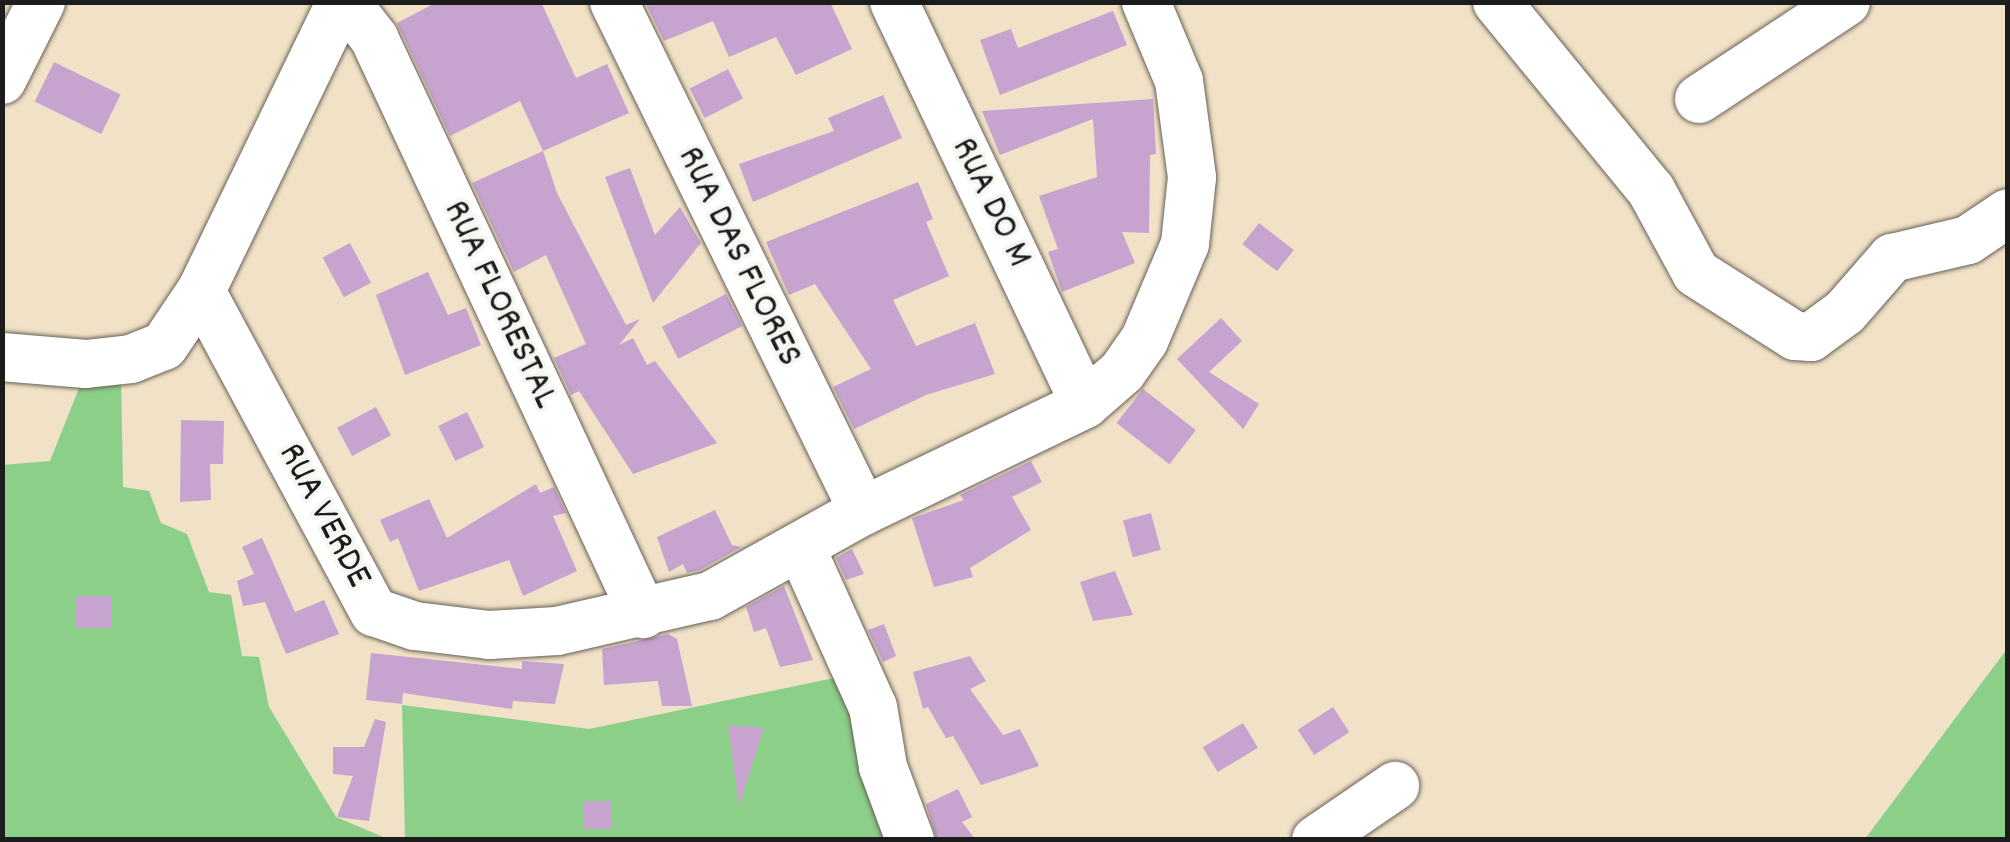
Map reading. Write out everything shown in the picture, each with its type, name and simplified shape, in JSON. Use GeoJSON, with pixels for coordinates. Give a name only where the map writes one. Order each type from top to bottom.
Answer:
{"type":"FeatureCollection","features":[{"type":"Feature","properties":{"kind":"street"},"geometry":{"type":"LineString","coordinates":[[2,80],[41,2]]}},
{"type":"Feature","properties":{"kind":"street"},"geometry":{"type":"LineString","coordinates":[[2,357],[86,364],[132,359],[164,346],[201,291],[344,2]]}},
{"type":"Feature","properties":{"kind":"street","name":"RUA FLORESTAL"},"geometry":{"type":"LineString","coordinates":[[344,2],[374,38],[642,614]]}},
{"type":"Feature","properties":{"kind":"street","name":"RUA DAS FLORES"},"geometry":{"type":"LineString","coordinates":[[614,2],[863,511]]}},
{"type":"Feature","properties":{"kind":"street","name":"RUA DO M"},"geometry":{"type":"LineString","coordinates":[[894,2],[1086,404]]}},
{"type":"Feature","properties":{"kind":"street","name":"RUA VERDE"},"geometry":{"type":"LineString","coordinates":[[201,291],[374,612],[415,626],[488,635],[557,631],[710,596],[802,550],[863,511],[1086,404],[1109,387],[1144,341],[1185,244],[1190,146],[1179,81],[1146,2]]}},
{"type":"Feature","properties":{"kind":"street"},"geometry":{"type":"LineString","coordinates":[[1497,2],[1612,149],[1650,190],[1696,273],[1795,336],[1811,336],[1845,312],[1892,258],[1968,240],[2008,213]]}},
{"type":"Feature","properties":{"kind":"street"},"geometry":{"type":"LineString","coordinates":[[1699,99],[1846,2]]}},
{"type":"Feature","properties":{"kind":"street"},"geometry":{"type":"LineString","coordinates":[[802,550],[874,707],[879,741],[910,840]]}},
{"type":"Feature","properties":{"kind":"street"},"geometry":{"type":"LineString","coordinates":[[1316,840],[1394,786]]}},
{"type":"Feature","properties":{"kind":"green space"},"geometry":{"type":"Polygon","coordinates":[[[121,373],[123,487],[149,491],[161,523],[187,534],[209,592],[231,595],[242,656],[259,657],[269,707],[336,817],[388,839],[3,839],[2,465],[50,461],[83,378],[121,373]]]}},
{"type":"Feature","properties":{"kind":"green space"},"geometry":{"type":"Polygon","coordinates":[[[2007,649],[2007,839],[1865,839],[2007,649]]]}},
{"type":"Feature","properties":{"kind":"green space"},"geometry":{"type":"Polygon","coordinates":[[[834,678],[906,839],[405,839],[402,705],[589,729],[834,678]]]}},
{"type":"Feature","properties":{"kind":"building"},"geometry":{"type":"Polygon","coordinates":[[[437,2],[541,2],[576,78],[607,64],[629,113],[543,151],[520,101],[450,136],[397,23],[437,2]]]}},
{"type":"Feature","properties":{"kind":"building"},"geometry":{"type":"Polygon","coordinates":[[[645,2],[830,2],[852,49],[796,75],[776,37],[729,57],[713,21],[664,41],[645,2]]]}},
{"type":"Feature","properties":{"kind":"building"},"geometry":{"type":"Polygon","coordinates":[[[1113,11],[1127,45],[1000,95],[980,40],[1011,29],[1018,48],[1113,11]]]}},
{"type":"Feature","properties":{"kind":"building"},"geometry":{"type":"Polygon","coordinates":[[[54,62],[121,94],[101,134],[35,102],[54,62]]]}},
{"type":"Feature","properties":{"kind":"building"},"geometry":{"type":"Polygon","coordinates":[[[728,69],[743,98],[705,118],[690,89],[728,69]]]}},
{"type":"Feature","properties":{"kind":"building"},"geometry":{"type":"Polygon","coordinates":[[[883,95],[902,138],[753,202],[739,164],[834,131],[828,118],[883,95]]]}},
{"type":"Feature","properties":{"kind":"building"},"geometry":{"type":"Polygon","coordinates":[[[1153,99],[1156,154],[1150,155],[1149,233],[1122,232],[1135,263],[1062,292],[1048,252],[1058,249],[1039,196],[1097,177],[1093,119],[1000,155],[982,111],[1153,99]]]}},
{"type":"Feature","properties":{"kind":"building"},"geometry":{"type":"Polygon","coordinates":[[[543,151],[557,193],[626,325],[640,319],[619,345],[633,338],[647,365],[655,361],[717,443],[633,474],[579,391],[571,395],[554,358],[586,344],[546,255],[514,272],[472,183],[543,151]]]}},
{"type":"Feature","properties":{"kind":"building"},"geometry":{"type":"Polygon","coordinates":[[[630,168],[655,235],[680,207],[701,243],[653,303],[605,177],[630,168]]]}},
{"type":"Feature","properties":{"kind":"building"},"geometry":{"type":"Polygon","coordinates":[[[918,182],[933,219],[926,222],[949,276],[893,300],[916,346],[975,323],[995,374],[926,395],[854,429],[833,387],[871,369],[815,284],[789,295],[766,242],[918,182]]]}},
{"type":"Feature","properties":{"kind":"building"},"geometry":{"type":"Polygon","coordinates":[[[1259,223],[1294,250],[1277,271],[1242,244],[1259,223]]]}},
{"type":"Feature","properties":{"kind":"building"},"geometry":{"type":"Polygon","coordinates":[[[350,243],[371,283],[344,297],[323,258],[350,243]]]}},
{"type":"Feature","properties":{"kind":"building"},"geometry":{"type":"Polygon","coordinates":[[[428,272],[448,315],[466,308],[481,345],[405,375],[376,295],[428,272]]]}},
{"type":"Feature","properties":{"kind":"building"},"geometry":{"type":"Polygon","coordinates":[[[726,294],[742,326],[678,359],[662,327],[726,294]]]}},
{"type":"Feature","properties":{"kind":"building"},"geometry":{"type":"Polygon","coordinates":[[[1221,318],[1242,341],[1209,372],[1259,404],[1243,429],[1177,359],[1221,318]]]}},
{"type":"Feature","properties":{"kind":"building"},"geometry":{"type":"Polygon","coordinates":[[[1143,389],[1196,430],[1169,464],[1117,423],[1143,389]]]}},
{"type":"Feature","properties":{"kind":"building"},"geometry":{"type":"Polygon","coordinates":[[[376,407],[391,435],[352,456],[337,428],[376,407]]]}},
{"type":"Feature","properties":{"kind":"building"},"geometry":{"type":"Polygon","coordinates":[[[467,412],[484,447],[455,461],[438,426],[467,412]]]}},
{"type":"Feature","properties":{"kind":"building"},"geometry":{"type":"Polygon","coordinates":[[[181,420],[224,421],[223,464],[210,464],[211,500],[180,502],[181,420]]]}},
{"type":"Feature","properties":{"kind":"building"},"geometry":{"type":"Polygon","coordinates":[[[1031,461],[1042,482],[1012,497],[1031,530],[970,568],[973,577],[934,587],[912,518],[964,500],[960,495],[1031,461]]]}},
{"type":"Feature","properties":{"kind":"building"},"geometry":{"type":"Polygon","coordinates":[[[536,484],[540,493],[554,487],[566,513],[553,516],[577,571],[523,596],[509,560],[419,591],[398,538],[390,542],[380,520],[429,499],[447,538],[536,484]]]}},
{"type":"Feature","properties":{"kind":"building"},"geometry":{"type":"Polygon","coordinates":[[[715,510],[732,545],[741,547],[700,570],[687,573],[683,564],[669,572],[657,537],[715,510]]]}},
{"type":"Feature","properties":{"kind":"building"},"geometry":{"type":"Polygon","coordinates":[[[1151,513],[1161,550],[1133,557],[1123,521],[1151,513]]]}},
{"type":"Feature","properties":{"kind":"building"},"geometry":{"type":"Polygon","coordinates":[[[262,538],[295,612],[324,600],[339,634],[286,654],[265,602],[243,606],[237,581],[254,574],[242,547],[262,538]]]}},
{"type":"Feature","properties":{"kind":"building"},"geometry":{"type":"Polygon","coordinates":[[[852,549],[864,574],[846,580],[836,558],[852,549]]]}},
{"type":"Feature","properties":{"kind":"building"},"geometry":{"type":"Polygon","coordinates":[[[1115,571],[1133,615],[1093,621],[1080,582],[1115,571]]]}},
{"type":"Feature","properties":{"kind":"building"},"geometry":{"type":"Polygon","coordinates":[[[784,586],[813,660],[780,667],[766,628],[754,632],[746,607],[784,586]]]}},
{"type":"Feature","properties":{"kind":"building"},"geometry":{"type":"Polygon","coordinates":[[[76,596],[111,596],[111,628],[76,628],[76,596]]]}},
{"type":"Feature","properties":{"kind":"building"},"geometry":{"type":"Polygon","coordinates":[[[884,624],[896,656],[883,662],[868,630],[884,624]]]}},
{"type":"Feature","properties":{"kind":"building"},"geometry":{"type":"Polygon","coordinates":[[[668,634],[677,639],[692,706],[662,706],[658,681],[604,685],[602,649],[668,634]]]}},
{"type":"Feature","properties":{"kind":"building"},"geometry":{"type":"Polygon","coordinates":[[[371,653],[522,669],[522,661],[564,664],[555,704],[513,701],[512,709],[403,693],[402,704],[366,700],[371,653]]]}},
{"type":"Feature","properties":{"kind":"building"},"geometry":{"type":"Polygon","coordinates":[[[970,656],[986,681],[970,689],[1003,735],[1020,729],[1039,766],[981,785],[953,736],[946,738],[928,707],[923,709],[913,672],[970,656]]]}},
{"type":"Feature","properties":{"kind":"building"},"geometry":{"type":"Polygon","coordinates":[[[1333,707],[1349,732],[1314,755],[1298,730],[1333,707]]]}},
{"type":"Feature","properties":{"kind":"building"},"geometry":{"type":"Polygon","coordinates":[[[375,719],[386,722],[369,821],[337,817],[353,776],[333,774],[333,747],[364,747],[375,719]]]}},
{"type":"Feature","properties":{"kind":"building"},"geometry":{"type":"Polygon","coordinates":[[[1243,723],[1258,748],[1218,772],[1203,747],[1243,723]]]}},
{"type":"Feature","properties":{"kind":"building"},"geometry":{"type":"Polygon","coordinates":[[[728,725],[764,728],[739,806],[728,725]]]}},
{"type":"Feature","properties":{"kind":"building"},"geometry":{"type":"Polygon","coordinates":[[[958,789],[972,817],[962,822],[976,840],[937,840],[926,804],[958,789]]]}},
{"type":"Feature","properties":{"kind":"building"},"geometry":{"type":"Polygon","coordinates":[[[584,801],[611,801],[611,829],[584,829],[584,801]]]}}]}
